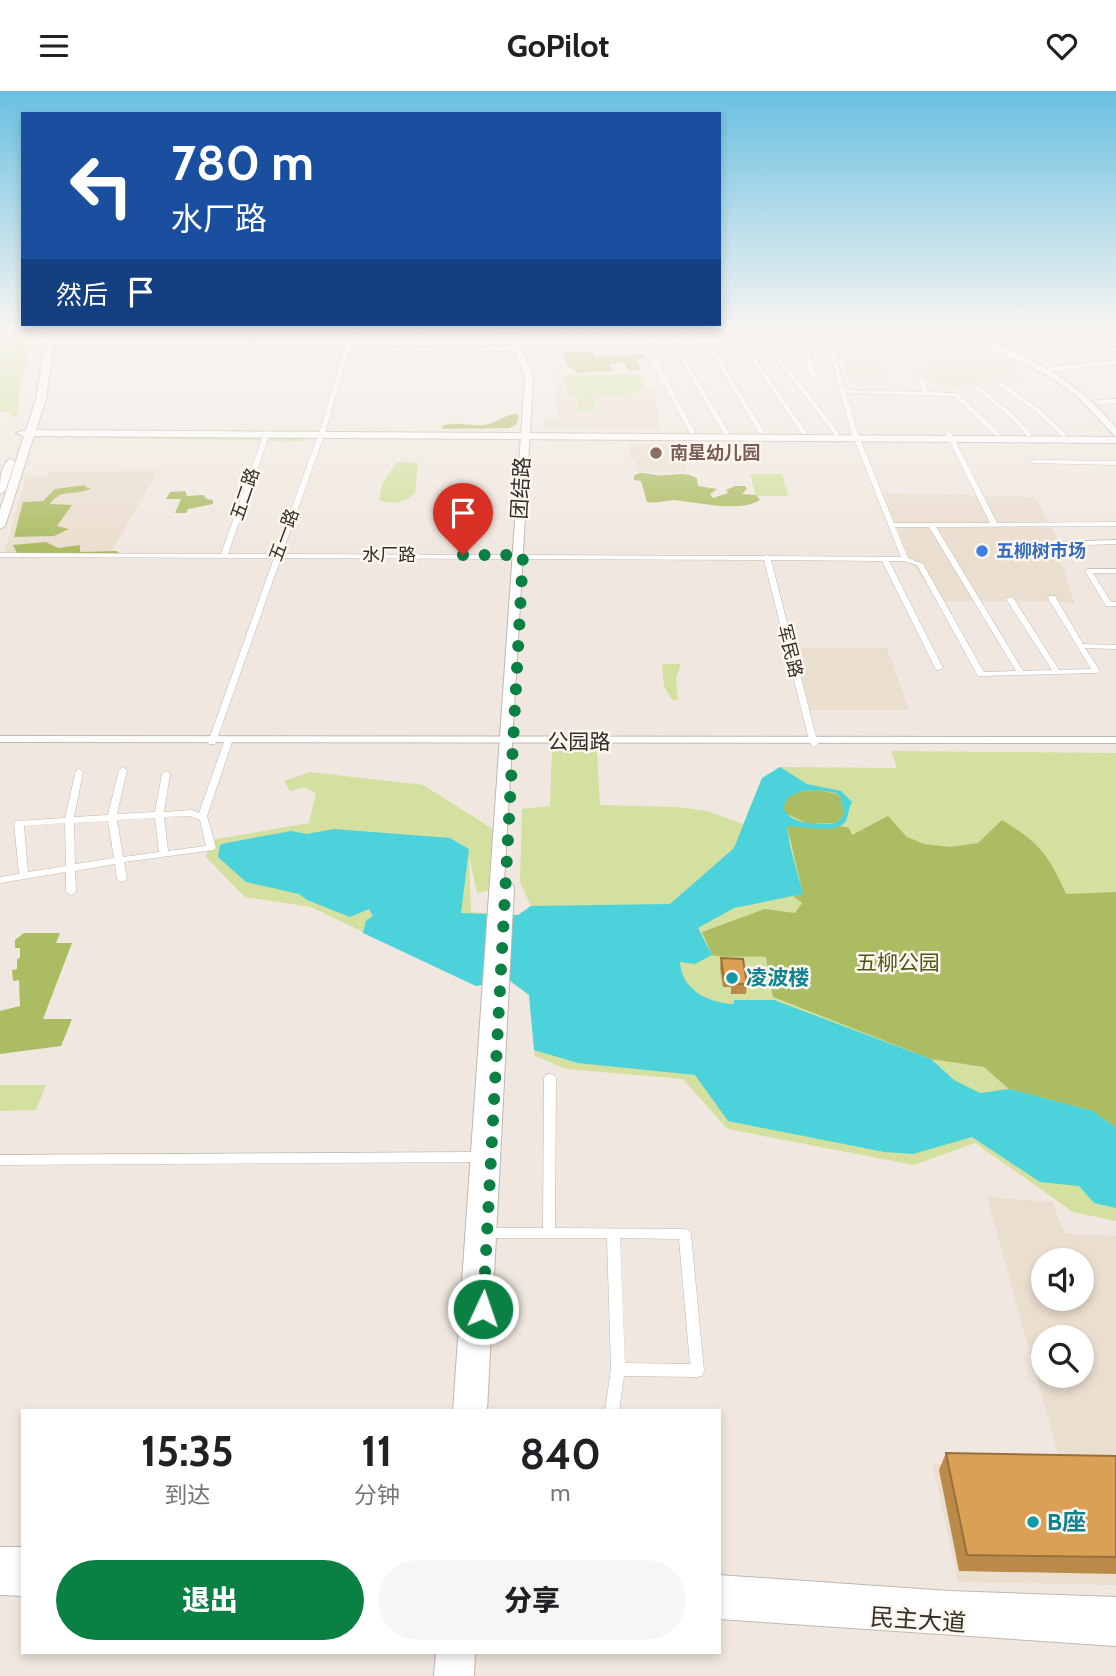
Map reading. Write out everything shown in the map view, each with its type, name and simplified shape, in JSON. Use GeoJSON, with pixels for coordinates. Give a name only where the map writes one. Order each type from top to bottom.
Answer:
{"type":"FeatureCollection","features":[{"type":"Feature","properties":{"kind":"main road"},"geometry":{"type":"LineString","coordinates":[[0,491],[39,401]]}},
{"type":"Feature","properties":{"kind":"main road","name":"团结路"},"geometry":{"type":"LineString","coordinates":[[463,1409],[479,1157],[501,905],[529,401]]}},
{"type":"Feature","properties":{"kind":"main road"},"geometry":{"type":"LineString","coordinates":[[1086,401],[1116,438]]}},
{"type":"Feature","properties":{"kind":"main road"},"geometry":{"type":"LineString","coordinates":[[1098,402],[1116,423]]}},
{"type":"Feature","properties":{"kind":"main road"},"geometry":{"type":"LineString","coordinates":[[1083,436],[1096,431],[1105,421]]}},
{"type":"Feature","properties":{"kind":"main road"},"geometry":{"type":"LineString","coordinates":[[27,430],[855,435],[1097,440],[1116,438]]}},
{"type":"Feature","properties":{"kind":"main road"},"geometry":{"type":"LineString","coordinates":[[27,430],[322,432]]}},
{"type":"Feature","properties":{"kind":"main road"},"geometry":{"type":"LineString","coordinates":[[0,526],[27,430]]}},
{"type":"Feature","properties":{"kind":"main road"},"geometry":{"type":"LineString","coordinates":[[528,433],[855,435]]}},
{"type":"Feature","properties":{"kind":"main road"},"geometry":{"type":"LineString","coordinates":[[965,437],[1064,435],[1116,438]]}},
{"type":"Feature","properties":{"kind":"main road","name":"团结路"},"geometry":{"type":"LineString","coordinates":[[477,1409],[487,1233],[494,1009]]}},
{"type":"Feature","properties":{"kind":"main road"},"geometry":{"type":"LineString","coordinates":[[0,1560],[21,1560]]}},
{"type":"Feature","properties":{"kind":"main road"},"geometry":{"type":"LineString","coordinates":[[0,1582],[21,1583]]}},
{"type":"Feature","properties":{"kind":"main road","name":"民主大道"},"geometry":{"type":"LineString","coordinates":[[721,1588],[949,1604],[1116,1610]]}},
{"type":"Feature","properties":{"kind":"main road","name":"民主大道"},"geometry":{"type":"LineString","coordinates":[[721,1606],[1116,1633]]}},
{"type":"Feature","properties":{"kind":"main road"},"geometry":{"type":"LineString","coordinates":[[446,1676],[448,1654]]}},
{"type":"Feature","properties":{"kind":"main road"},"geometry":{"type":"LineString","coordinates":[[462,1676],[463,1654]]}},
{"type":"Feature","properties":{"kind":"street","name":"五一路"},"geometry":{"type":"LineString","coordinates":[[212,741],[331,401]]}},
{"type":"Feature","properties":{"kind":"street"},"geometry":{"type":"LineString","coordinates":[[676,401],[692,432]]}},
{"type":"Feature","properties":{"kind":"street"},"geometry":{"type":"LineString","coordinates":[[708,401],[726,433]]}},
{"type":"Feature","properties":{"kind":"street"},"geometry":{"type":"LineString","coordinates":[[742,401],[762,433]]}},
{"type":"Feature","properties":{"kind":"street"},"geometry":{"type":"LineString","coordinates":[[781,401],[803,433]]}},
{"type":"Feature","properties":{"kind":"street"},"geometry":{"type":"LineString","coordinates":[[811,401],[836,434]]}},
{"type":"Feature","properties":{"kind":"street"},"geometry":{"type":"LineString","coordinates":[[811,401],[836,434]]}},
{"type":"Feature","properties":{"kind":"street"},"geometry":{"type":"LineString","coordinates":[[845,401],[855,435],[905,559],[920,564],[981,674],[1096,671],[1052,598]]}},
{"type":"Feature","properties":{"kind":"street"},"geometry":{"type":"LineString","coordinates":[[962,401],[998,435]]}},
{"type":"Feature","properties":{"kind":"street"},"geometry":{"type":"LineString","coordinates":[[993,401],[1029,435]]}},
{"type":"Feature","properties":{"kind":"street"},"geometry":{"type":"LineString","coordinates":[[1023,401],[1053,423],[1064,435]]}},
{"type":"Feature","properties":{"kind":"street"},"geometry":{"type":"LineString","coordinates":[[1098,402],[1116,401]]}},
{"type":"Feature","properties":{"kind":"street","name":"五二路"},"geometry":{"type":"LineString","coordinates":[[224,556],[267,433]]}},
{"type":"Feature","properties":{"kind":"street"},"geometry":{"type":"LineString","coordinates":[[944,436],[994,524]]}},
{"type":"Feature","properties":{"kind":"street"},"geometry":{"type":"LineString","coordinates":[[1034,462],[1116,463]]}},
{"type":"Feature","properties":{"kind":"street"},"geometry":{"type":"LineString","coordinates":[[891,524],[1116,524]]}},
{"type":"Feature","properties":{"kind":"street"},"geometry":{"type":"LineString","coordinates":[[931,524],[1021,673]]}},
{"type":"Feature","properties":{"kind":"street"},"geometry":{"type":"LineString","coordinates":[[1057,544],[1116,542]]}},
{"type":"Feature","properties":{"kind":"street","name":"水厂路"},"geometry":{"type":"LineString","coordinates":[[0,555],[520,555],[905,559]]}},
{"type":"Feature","properties":{"kind":"street","name":"军民路"},"geometry":{"type":"LineString","coordinates":[[767,557],[813,743]]}},
{"type":"Feature","properties":{"kind":"street"},"geometry":{"type":"LineString","coordinates":[[884,558],[939,668]]}},
{"type":"Feature","properties":{"kind":"street"},"geometry":{"type":"LineString","coordinates":[[1116,571],[1088,571],[1109,604],[1116,604]]}},
{"type":"Feature","properties":{"kind":"street"},"geometry":{"type":"LineString","coordinates":[[1010,599],[1057,672]]}},
{"type":"Feature","properties":{"kind":"street"},"geometry":{"type":"LineString","coordinates":[[1080,646],[1116,647]]}},
{"type":"Feature","properties":{"kind":"street","name":"公园路"},"geometry":{"type":"LineString","coordinates":[[0,740],[813,743],[1116,741]]}},
{"type":"Feature","properties":{"kind":"street"},"geometry":{"type":"LineString","coordinates":[[212,741],[510,741]]}},
{"type":"Feature","properties":{"kind":"street"},"geometry":{"type":"LineString","coordinates":[[0,880],[69,867],[211,848],[202,817],[228,742]]}},
{"type":"Feature","properties":{"kind":"street"},"geometry":{"type":"LineString","coordinates":[[122,879],[112,817],[123,769]]}},
{"type":"Feature","properties":{"kind":"street"},"geometry":{"type":"LineString","coordinates":[[71,892],[69,819],[79,772]]}},
{"type":"Feature","properties":{"kind":"street"},"geometry":{"type":"LineString","coordinates":[[164,854],[159,815],[166,774]]}},
{"type":"Feature","properties":{"kind":"street"},"geometry":{"type":"LineString","coordinates":[[24,876],[19,823],[191,813],[202,817]]}},
{"type":"Feature","properties":{"kind":"street"},"geometry":{"type":"LineString","coordinates":[[550,1078],[550,1233]]}},
{"type":"Feature","properties":{"kind":"street"},"geometry":{"type":"LineString","coordinates":[[0,1160],[479,1157]]}},
{"type":"Feature","properties":{"kind":"street"},"geometry":{"type":"LineString","coordinates":[[487,1233],[685,1234],[697,1371],[618,1369]]}},
{"type":"Feature","properties":{"kind":"street"},"geometry":{"type":"LineString","coordinates":[[612,1233],[618,1369],[612,1409]]}},
{"type":"Feature","properties":{"kind":"shaded area"},"geometry":{"type":"Polygon","coordinates":[[[556,401],[657,401],[660,430],[544,429],[544,419],[558,419],[556,401]]]}},
{"type":"Feature","properties":{"kind":"shaded area","name":"南星幼儿园"},"geometry":{"type":"Polygon","coordinates":[[[629,444],[681,444],[686,471],[636,471],[635,459],[630,459],[629,444]]]}},
{"type":"Feature","properties":{"kind":"shaded area"},"geometry":{"type":"Polygon","coordinates":[[[159,469],[110,554],[4,554],[26,477],[47,475],[51,472],[159,469]]]}},
{"type":"Feature","properties":{"kind":"shaded area","name":"五柳树市场"},"geometry":{"type":"Polygon","coordinates":[[[882,493],[1035,497],[1061,545],[1056,546],[1075,604],[1055,601],[938,601],[907,556],[882,493]]]}},
{"type":"Feature","properties":{"kind":"shaded area"},"geometry":{"type":"Polygon","coordinates":[[[793,648],[887,648],[909,710],[808,710],[793,648]]]}},
{"type":"Feature","properties":{"kind":"shaded area"},"geometry":{"type":"Polygon","coordinates":[[[987,1197],[1052,1202],[1065,1234],[1116,1236],[1116,1585],[958,1582],[933,1464],[1061,1465],[1040,1388],[1094,1388],[1094,1325],[1031,1325],[1031,1356],[987,1197]]]}},
{"type":"Feature","properties":{"kind":"green space"},"geometry":{"type":"Polygon","coordinates":[[[0,401],[19,401],[17,417],[9,416],[12,413],[0,412],[0,401]]]}},
{"type":"Feature","properties":{"kind":"green space"},"geometry":{"type":"Polygon","coordinates":[[[578,401],[595,401],[595,411],[578,411],[578,401]]]}},
{"type":"Feature","properties":{"kind":"green space"},"geometry":{"type":"Polygon","coordinates":[[[516,414],[519,416],[516,425],[509,428],[443,429],[442,426],[483,425],[516,414]]]}},
{"type":"Feature","properties":{"kind":"green space"},"geometry":{"type":"Polygon","coordinates":[[[96,438],[307,438],[300,441],[96,438]]]}},
{"type":"Feature","properties":{"kind":"green space"},"geometry":{"type":"Polygon","coordinates":[[[396,463],[418,463],[415,493],[398,502],[379,500],[382,484],[396,463]]]}},
{"type":"Feature","properties":{"kind":"green space"},"geometry":{"type":"Polygon","coordinates":[[[639,473],[681,474],[697,478],[698,486],[717,489],[710,494],[713,498],[728,493],[726,490],[735,486],[745,486],[747,489],[742,494],[756,495],[760,500],[741,506],[674,500],[647,502],[641,481],[634,480],[634,476],[639,473]]]}},
{"type":"Feature","properties":{"kind":"green space"},"geometry":{"type":"Polygon","coordinates":[[[750,474],[782,474],[788,496],[756,496],[750,474]]]}},
{"type":"Feature","properties":{"kind":"green space"},"geometry":{"type":"Polygon","coordinates":[[[86,485],[85,487],[91,488],[64,494],[50,504],[72,505],[57,526],[69,529],[54,536],[14,537],[23,502],[43,501],[55,489],[86,485]]]}},
{"type":"Feature","properties":{"kind":"green space"},"geometry":{"type":"Polygon","coordinates":[[[185,491],[187,496],[204,495],[206,499],[213,500],[213,504],[188,509],[186,513],[175,513],[181,499],[166,499],[170,492],[185,491]]]}},
{"type":"Feature","properties":{"kind":"green space"},"geometry":{"type":"Polygon","coordinates":[[[46,542],[58,548],[80,545],[80,552],[116,551],[125,557],[16,557],[13,545],[46,542]]]}},
{"type":"Feature","properties":{"kind":"green space"},"geometry":{"type":"Polygon","coordinates":[[[662,664],[681,664],[676,678],[678,700],[672,700],[664,686],[662,664]]]}},
{"type":"Feature","properties":{"kind":"green space","name":"五柳公园"},"geometry":{"type":"Polygon","coordinates":[[[552,751],[597,752],[600,805],[678,807],[707,811],[743,824],[762,778],[780,767],[897,768],[891,751],[1116,753],[1116,1221],[1073,1212],[975,1143],[914,1165],[727,1129],[683,1079],[566,1069],[535,1056],[529,995],[509,980],[476,986],[311,907],[245,897],[206,857],[211,840],[309,823],[316,793],[305,787],[290,791],[284,781],[310,772],[423,785],[496,831],[493,889],[477,893],[469,856],[471,912],[519,915],[531,906],[520,882],[522,809],[550,806],[552,751]]]}},
{"type":"Feature","properties":{"kind":"green space"},"geometry":{"type":"Polygon","coordinates":[[[819,790],[841,798],[844,815],[836,823],[808,824],[785,813],[783,808],[788,796],[802,791],[819,790]]]}},
{"type":"Feature","properties":{"kind":"green space"},"geometry":{"type":"Polygon","coordinates":[[[888,816],[907,837],[924,844],[950,847],[978,843],[1002,820],[1025,835],[1041,850],[1054,868],[1066,894],[1116,892],[1116,1128],[1093,1111],[1009,1089],[984,1067],[931,1059],[773,997],[766,957],[712,955],[702,932],[765,909],[795,913],[802,903],[793,896],[803,894],[787,826],[843,827],[849,828],[852,835],[888,816]]]}},
{"type":"Feature","properties":{"kind":"green space"},"geometry":{"type":"Polygon","coordinates":[[[24,933],[60,933],[56,943],[72,943],[43,1019],[72,1019],[61,1046],[0,1054],[0,1011],[20,1006],[19,980],[13,981],[12,970],[17,969],[17,959],[20,958],[20,948],[15,948],[15,940],[24,933]]]}},
{"type":"Feature","properties":{"kind":"green space"},"geometry":{"type":"Polygon","coordinates":[[[0,1085],[46,1085],[36,1110],[0,1111],[0,1085]]]}},
{"type":"Feature","properties":{"kind":"water"},"geometry":{"type":"Polygon","coordinates":[[[780,767],[807,784],[841,791],[852,802],[847,818],[844,823],[833,828],[787,826],[803,894],[734,908],[698,928],[712,955],[695,964],[680,962],[681,971],[690,986],[705,997],[724,1003],[734,1004],[734,1000],[774,1000],[931,1059],[954,1080],[980,1093],[1009,1089],[1093,1111],[1116,1128],[1116,1208],[1094,1203],[1079,1186],[1040,1182],[972,1137],[913,1154],[884,1152],[728,1121],[695,1075],[578,1063],[534,1050],[529,995],[509,980],[476,986],[363,933],[366,921],[373,916],[369,909],[350,917],[307,900],[299,894],[246,882],[218,857],[220,845],[291,831],[307,834],[334,829],[450,838],[469,849],[461,913],[518,915],[531,906],[670,904],[734,848],[762,778],[780,767]],[[802,791],[788,797],[783,808],[787,814],[799,821],[814,824],[836,823],[844,815],[841,798],[836,793],[802,791]]]}},
{"type":"Feature","properties":{"kind":"building"},"geometry":{"type":"Polygon","coordinates":[[[721,958],[743,959],[747,984],[733,984],[732,978],[724,978],[721,958]]]}},
{"type":"Feature","properties":{"kind":"building","name":"B座"},"geometry":{"type":"Polygon","coordinates":[[[946,1453],[1116,1456],[1116,1557],[967,1555],[946,1453]]]}},
{"type":"Feature","properties":{"kind":"place","name":"南星幼儿园"},"geometry":{"type":"Point","coordinates":[656,453]}},
{"type":"Feature","properties":{"kind":"place","name":"五柳树市场"},"geometry":{"type":"Point","coordinates":[982,551]}},
{"type":"Feature","properties":{"kind":"place","name":"凌波楼"},"geometry":{"type":"Point","coordinates":[732,978]}},
{"type":"Feature","properties":{"kind":"place","name":"B座"},"geometry":{"type":"Point","coordinates":[1033,1522]}},
{"type":"Feature","properties":{"kind":"route"},"geometry":{"type":"LineString","coordinates":[[463,555],[523,555],[483,1309]]}}]}
